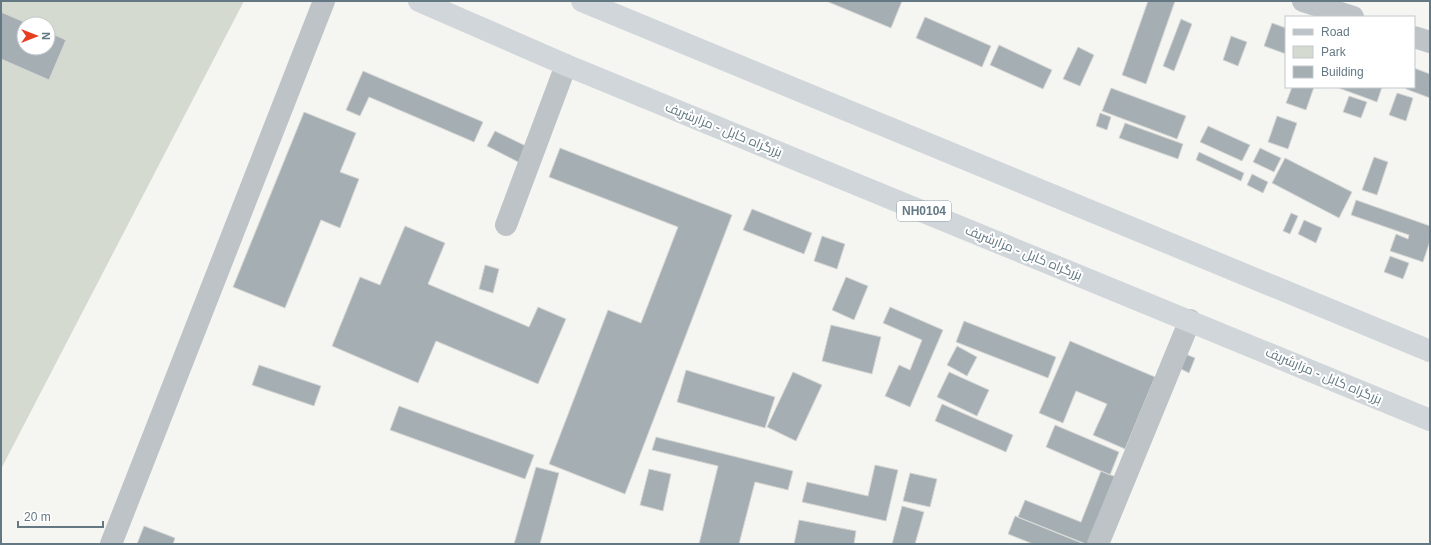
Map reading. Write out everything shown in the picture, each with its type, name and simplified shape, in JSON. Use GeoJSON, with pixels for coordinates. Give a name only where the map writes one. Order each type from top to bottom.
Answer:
{"type":"FeatureCollection","features":[{"type":"Feature","properties":{"kind":"highway","name":"بزرگراه کابل - مزارشریف"},"geometry":{"type":"LineString","coordinates":[[419,1],[566,64],[1430,420]]}},
{"type":"Feature","properties":{"kind":"highway"},"geometry":{"type":"LineString","coordinates":[[582,1],[1430,351]]}},
{"type":"Feature","properties":{"kind":"street"},"geometry":{"type":"LineString","coordinates":[[112,544],[324,1]]}},
{"type":"Feature","properties":{"kind":"street"},"geometry":{"type":"LineString","coordinates":[[1304,1],[1350,16]]}},
{"type":"Feature","properties":{"kind":"street"},"geometry":{"type":"LineString","coordinates":[[1415,37],[1430,42]]}},
{"type":"Feature","properties":{"kind":"street"},"geometry":{"type":"LineString","coordinates":[[506,225],[566,64]]}},
{"type":"Feature","properties":{"kind":"street"},"geometry":{"type":"LineString","coordinates":[[1098,544],[1190,320]]}},
{"type":"Feature","properties":{"kind":"green space"},"geometry":{"type":"Polygon","coordinates":[[[1,1],[244,1],[1,469],[1,1]]]}},
{"type":"Feature","properties":{"kind":"building"},"geometry":{"type":"Polygon","coordinates":[[[826,1],[902,1],[891,28],[826,1]]]}},
{"type":"Feature","properties":{"kind":"building"},"geometry":{"type":"Polygon","coordinates":[[[1148,1],[1175,1],[1146,84],[1122,75],[1148,1]]]}},
{"type":"Feature","properties":{"kind":"building"},"geometry":{"type":"Polygon","coordinates":[[[1,12],[16,18],[16,56],[56,56],[56,36],[66,40],[49,80],[1,59],[1,12]]]}},
{"type":"Feature","properties":{"kind":"building"},"geometry":{"type":"Polygon","coordinates":[[[925,17],[991,46],[982,67],[916,38],[925,17]]]}},
{"type":"Feature","properties":{"kind":"building"},"geometry":{"type":"Polygon","coordinates":[[[1181,19],[1192,24],[1174,71],[1163,66],[1181,19]]]}},
{"type":"Feature","properties":{"kind":"building"},"geometry":{"type":"Polygon","coordinates":[[[1272,23],[1285,28],[1285,54],[1264,46],[1272,23]]]}},
{"type":"Feature","properties":{"kind":"building"},"geometry":{"type":"Polygon","coordinates":[[[1231,36],[1247,42],[1238,66],[1223,60],[1231,36]]]}},
{"type":"Feature","properties":{"kind":"building"},"geometry":{"type":"Polygon","coordinates":[[[999,45],[1052,70],[1043,89],[990,65],[999,45]]]}},
{"type":"Feature","properties":{"kind":"building"},"geometry":{"type":"Polygon","coordinates":[[[1078,47],[1094,55],[1080,86],[1063,79],[1078,47]]]}},
{"type":"Feature","properties":{"kind":"building"},"geometry":{"type":"Polygon","coordinates":[[[1415,68],[1430,74],[1430,98],[1406,89],[1415,88],[1415,68]]]}},
{"type":"Feature","properties":{"kind":"building"},"geometry":{"type":"Polygon","coordinates":[[[363,71],[483,122],[474,142],[369,97],[360,116],[346,110],[363,71]]]}},
{"type":"Feature","properties":{"kind":"building"},"geometry":{"type":"Polygon","coordinates":[[[1111,88],[1186,116],[1177,139],[1102,111],[1111,88]]]}},
{"type":"Feature","properties":{"kind":"building"},"geometry":{"type":"Polygon","coordinates":[[[1292,88],[1314,88],[1306,110],[1286,103],[1292,88]]]}},
{"type":"Feature","properties":{"kind":"building"},"geometry":{"type":"Polygon","coordinates":[[[1339,88],[1382,88],[1377,102],[1339,88]]]}},
{"type":"Feature","properties":{"kind":"building"},"geometry":{"type":"Polygon","coordinates":[[[1397,93],[1413,98],[1406,121],[1389,115],[1397,93]]]}},
{"type":"Feature","properties":{"kind":"building"},"geometry":{"type":"Polygon","coordinates":[[[1349,96],[1367,102],[1361,118],[1343,112],[1349,96]]]}},
{"type":"Feature","properties":{"kind":"building"},"geometry":{"type":"Polygon","coordinates":[[[304,112],[356,133],[340,172],[359,179],[340,228],[321,220],[285,308],[233,287],[304,112]]]}},
{"type":"Feature","properties":{"kind":"building"},"geometry":{"type":"Polygon","coordinates":[[[1100,113],[1111,117],[1107,130],[1096,126],[1100,113]]]}},
{"type":"Feature","properties":{"kind":"building"},"geometry":{"type":"Polygon","coordinates":[[[1277,116],[1297,123],[1288,149],[1268,142],[1277,116]]]}},
{"type":"Feature","properties":{"kind":"building"},"geometry":{"type":"Polygon","coordinates":[[[1125,123],[1183,144],[1178,159],[1119,138],[1125,123]]]}},
{"type":"Feature","properties":{"kind":"building"},"geometry":{"type":"Polygon","coordinates":[[[1208,126],[1250,145],[1242,161],[1200,142],[1208,126]]]}},
{"type":"Feature","properties":{"kind":"building"},"geometry":{"type":"Polygon","coordinates":[[[495,131],[532,149],[524,165],[487,146],[495,131]]]}},
{"type":"Feature","properties":{"kind":"building"},"geometry":{"type":"Polygon","coordinates":[[[560,148],[732,215],[625,494],[549,464],[608,310],[641,323],[678,227],[549,177],[560,148]]]}},
{"type":"Feature","properties":{"kind":"building"},"geometry":{"type":"Polygon","coordinates":[[[1260,148],[1281,158],[1274,172],[1253,162],[1260,148]]]}},
{"type":"Feature","properties":{"kind":"building"},"geometry":{"type":"Polygon","coordinates":[[[1199,152],[1244,173],[1241,181],[1196,160],[1199,152]]]}},
{"type":"Feature","properties":{"kind":"building"},"geometry":{"type":"Polygon","coordinates":[[[1374,157],[1388,162],[1377,195],[1362,190],[1374,157]]]}},
{"type":"Feature","properties":{"kind":"building"},"geometry":{"type":"Polygon","coordinates":[[[1285,158],[1352,192],[1339,218],[1272,183],[1285,158]]]}},
{"type":"Feature","properties":{"kind":"building"},"geometry":{"type":"Polygon","coordinates":[[[1252,174],[1268,182],[1263,193],[1247,185],[1252,174]]]}},
{"type":"Feature","properties":{"kind":"building"},"geometry":{"type":"Polygon","coordinates":[[[1356,200],[1430,226],[1430,241],[1423,262],[1390,251],[1396,234],[1408,239],[1409,235],[1351,215],[1356,200]]]}},
{"type":"Feature","properties":{"kind":"building"},"geometry":{"type":"Polygon","coordinates":[[[752,209],[812,233],[804,254],[743,230],[752,209]]]}},
{"type":"Feature","properties":{"kind":"building"},"geometry":{"type":"Polygon","coordinates":[[[1291,213],[1298,216],[1290,234],[1283,231],[1291,213]]]}},
{"type":"Feature","properties":{"kind":"building"},"geometry":{"type":"Polygon","coordinates":[[[1304,220],[1322,228],[1316,243],[1298,234],[1304,220]]]}},
{"type":"Feature","properties":{"kind":"building"},"geometry":{"type":"Polygon","coordinates":[[[405,226],[445,243],[428,284],[529,327],[538,307],[566,319],[538,384],[436,341],[418,383],[332,346],[360,277],[380,285],[405,226]]]}},
{"type":"Feature","properties":{"kind":"building"},"geometry":{"type":"Polygon","coordinates":[[[822,236],[845,244],[837,269],[814,261],[822,236]]]}},
{"type":"Feature","properties":{"kind":"building"},"geometry":{"type":"Polygon","coordinates":[[[1390,256],[1409,263],[1403,279],[1384,272],[1390,256]]]}},
{"type":"Feature","properties":{"kind":"building"},"geometry":{"type":"Polygon","coordinates":[[[485,265],[499,269],[493,293],[479,289],[485,265]]]}},
{"type":"Feature","properties":{"kind":"building"},"geometry":{"type":"Polygon","coordinates":[[[846,277],[868,286],[854,320],[832,310],[846,277]]]}},
{"type":"Feature","properties":{"kind":"building"},"geometry":{"type":"Polygon","coordinates":[[[890,307],[943,330],[910,407],[885,396],[899,365],[910,370],[922,340],[883,323],[890,307]]]}},
{"type":"Feature","properties":{"kind":"building"},"geometry":{"type":"Polygon","coordinates":[[[964,321],[1056,357],[1048,378],[956,342],[964,321]]]}},
{"type":"Feature","properties":{"kind":"building"},"geometry":{"type":"Polygon","coordinates":[[[831,325],[881,337],[872,374],[822,361],[831,325]]]}},
{"type":"Feature","properties":{"kind":"building"},"geometry":{"type":"Polygon","coordinates":[[[1070,341],[1155,377],[1125,449],[1093,435],[1107,404],[1076,391],[1063,423],[1039,413],[1070,341]]]}},
{"type":"Feature","properties":{"kind":"building"},"geometry":{"type":"Polygon","coordinates":[[[957,346],[977,357],[967,376],[947,365],[957,346]]]}},
{"type":"Feature","properties":{"kind":"building"},"geometry":{"type":"Polygon","coordinates":[[[1183,353],[1195,358],[1189,373],[1177,367],[1183,353]]]}},
{"type":"Feature","properties":{"kind":"building"},"geometry":{"type":"Polygon","coordinates":[[[259,365],[321,386],[314,406],[252,385],[259,365]]]}},
{"type":"Feature","properties":{"kind":"building"},"geometry":{"type":"Polygon","coordinates":[[[686,370],[775,397],[765,428],[677,402],[686,370]]]}},
{"type":"Feature","properties":{"kind":"building"},"geometry":{"type":"Polygon","coordinates":[[[793,372],[822,385],[796,441],[767,427],[793,372]]]}},
{"type":"Feature","properties":{"kind":"building"},"geometry":{"type":"Polygon","coordinates":[[[949,372],[989,390],[977,416],[937,397],[949,372]]]}},
{"type":"Feature","properties":{"kind":"building"},"geometry":{"type":"Polygon","coordinates":[[[942,404],[1013,435],[1006,452],[935,421],[942,404]]]}},
{"type":"Feature","properties":{"kind":"building"},"geometry":{"type":"Polygon","coordinates":[[[399,406],[534,455],[525,479],[390,430],[399,406]]]}},
{"type":"Feature","properties":{"kind":"building"},"geometry":{"type":"Polygon","coordinates":[[[1055,425],[1119,452],[1110,475],[1046,447],[1055,425]]]}},
{"type":"Feature","properties":{"kind":"building"},"geometry":{"type":"Polygon","coordinates":[[[656,437],[793,471],[788,490],[755,482],[739,544],[699,544],[718,466],[652,450],[656,437]]]}},
{"type":"Feature","properties":{"kind":"building"},"geometry":{"type":"Polygon","coordinates":[[[875,465],[898,470],[886,521],[802,502],[807,482],[868,496],[875,465]]]}},
{"type":"Feature","properties":{"kind":"building"},"geometry":{"type":"Polygon","coordinates":[[[536,467],[559,473],[540,544],[514,544],[536,467]]]}},
{"type":"Feature","properties":{"kind":"building"},"geometry":{"type":"Polygon","coordinates":[[[649,469],[671,474],[663,511],[640,505],[649,469]]]}},
{"type":"Feature","properties":{"kind":"building"},"geometry":{"type":"Polygon","coordinates":[[[1101,471],[1116,477],[1089,544],[1018,517],[1025,500],[1081,522],[1101,471]]]}},
{"type":"Feature","properties":{"kind":"building"},"geometry":{"type":"Polygon","coordinates":[[[910,473],[937,479],[930,507],[903,501],[910,473]]]}},
{"type":"Feature","properties":{"kind":"building"},"geometry":{"type":"Polygon","coordinates":[[[902,506],[924,512],[915,544],[892,544],[902,506]]]}},
{"type":"Feature","properties":{"kind":"building"},"geometry":{"type":"Polygon","coordinates":[[[1015,516],[1084,544],[1033,544],[1008,534],[1015,516]]]}},
{"type":"Feature","properties":{"kind":"building"},"geometry":{"type":"Polygon","coordinates":[[[799,520],[856,531],[854,544],[794,544],[799,520]]]}},
{"type":"Feature","properties":{"kind":"building"},"geometry":{"type":"Polygon","coordinates":[[[144,526],[175,538],[173,544],[137,544],[144,526]]]}}]}
